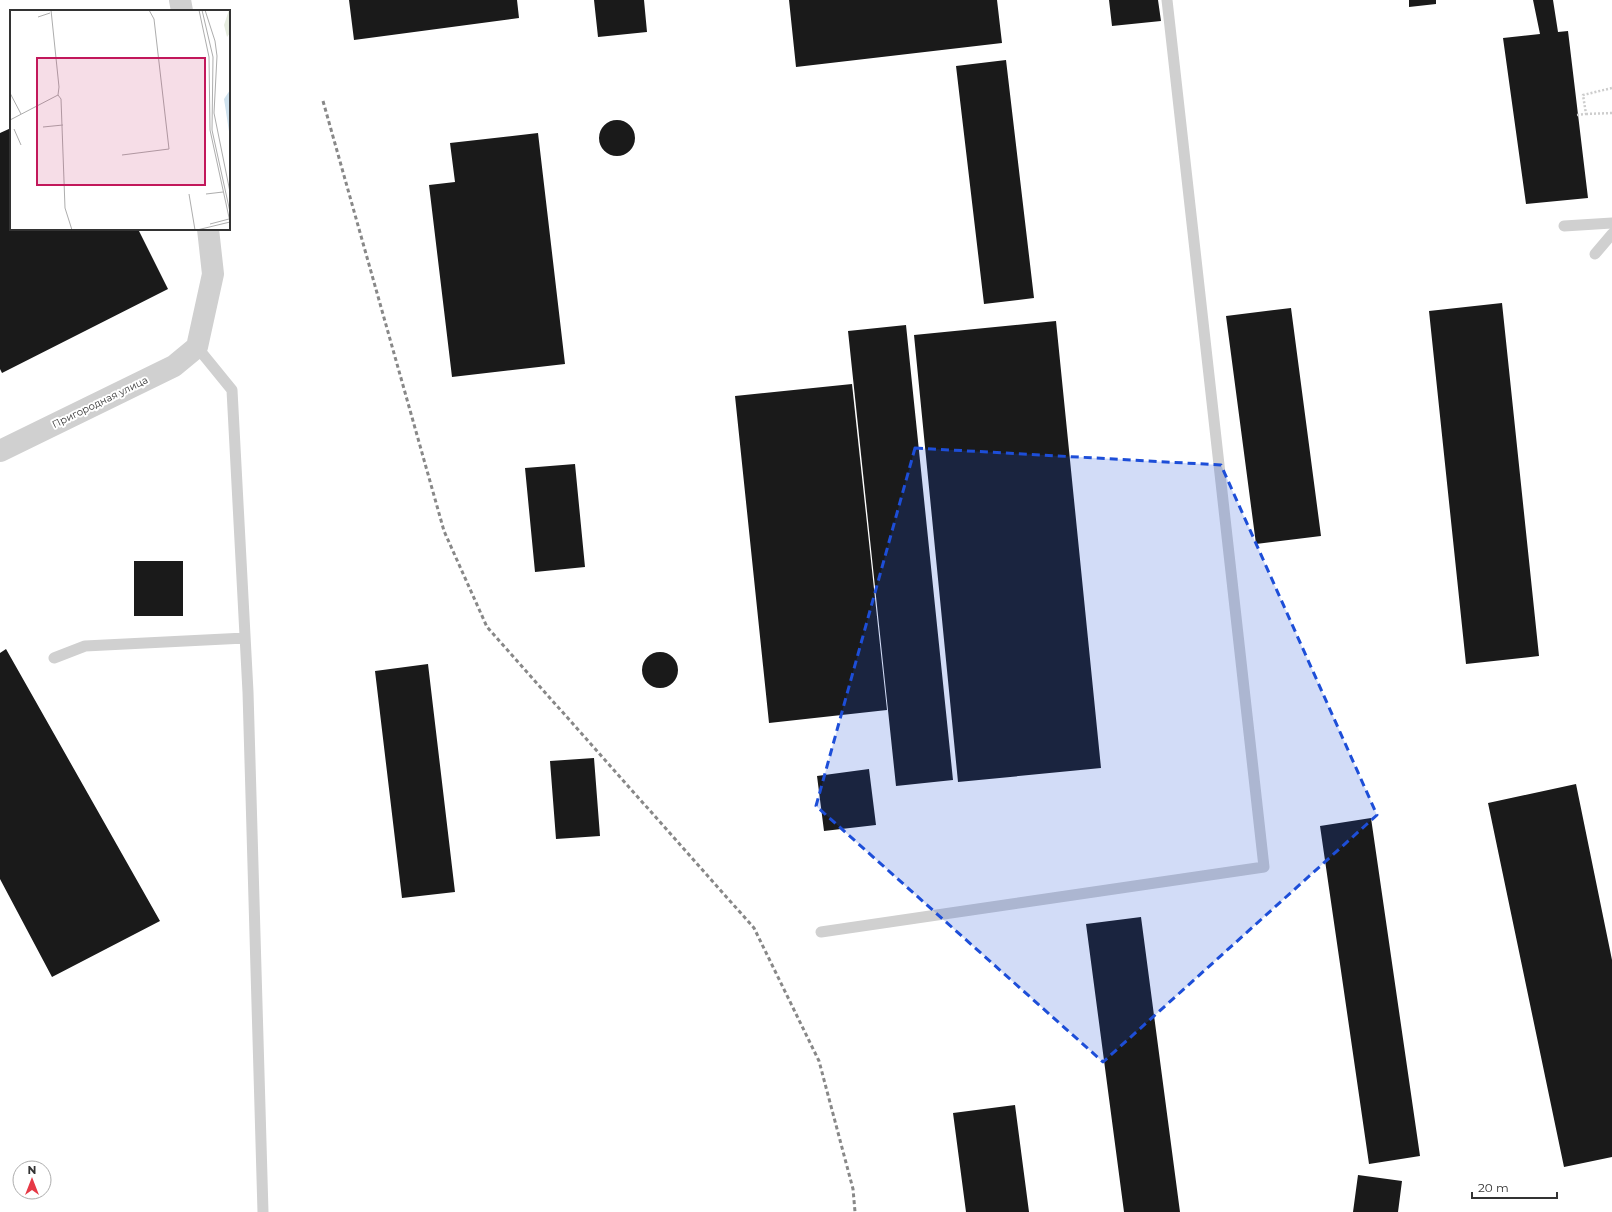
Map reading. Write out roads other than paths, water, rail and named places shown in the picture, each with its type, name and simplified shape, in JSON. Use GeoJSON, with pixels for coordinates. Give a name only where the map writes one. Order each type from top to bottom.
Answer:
{"type":"FeatureCollection","features":[{"type":"Feature","properties":{"kind":"street"},"geometry":{"type":"LineString","coordinates":[[180,0],[182,10]]}},
{"type":"Feature","properties":{"kind":"street"},"geometry":{"type":"LineString","coordinates":[[197,347],[213,274],[208,230]]}},
{"type":"Feature","properties":{"kind":"street","name":"Пригородная улица"},"geometry":{"type":"LineString","coordinates":[[0,451],[174,366],[197,347]]}},
{"type":"Feature","properties":{"kind":"lane"},"geometry":{"type":"LineString","coordinates":[[821,932],[1264,867],[1167,0]]}},
{"type":"Feature","properties":{"kind":"lane"},"geometry":{"type":"LineString","coordinates":[[1564,226],[1612,223]]}},
{"type":"Feature","properties":{"kind":"lane"},"geometry":{"type":"LineString","coordinates":[[1595,254],[1612,234]]}},
{"type":"Feature","properties":{"kind":"lane"},"geometry":{"type":"LineString","coordinates":[[197,347],[232,390],[245,638],[263,1212]]}},
{"type":"Feature","properties":{"kind":"lane"},"geometry":{"type":"LineString","coordinates":[[54,658],[85,646],[245,638]]}},
{"type":"Feature","properties":{"kind":"railway"},"geometry":{"type":"LineString","coordinates":[[323,101],[444,531],[487,627],[754,928],[819,1061],[853,1189],[855,1212]]}}]}
